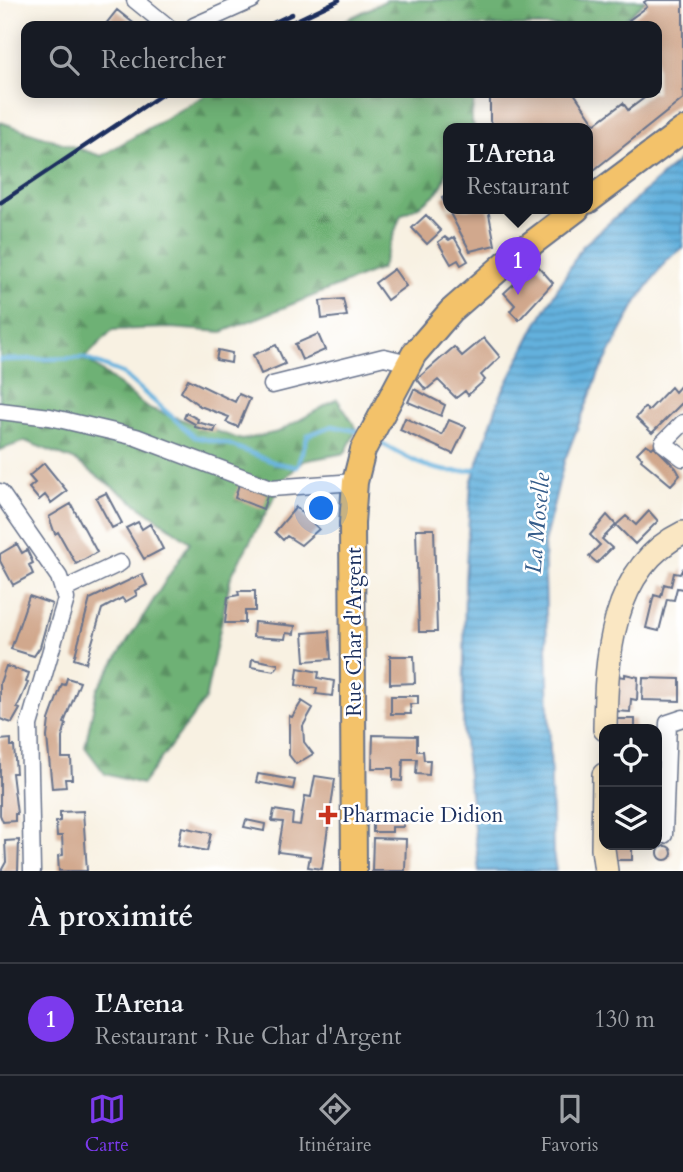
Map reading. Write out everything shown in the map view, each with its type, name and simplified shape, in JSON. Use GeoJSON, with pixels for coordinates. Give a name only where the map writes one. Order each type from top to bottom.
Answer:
{"type":"FeatureCollection","features":[{"type":"Feature","properties":{"kind":"main road"},"geometry":{"type":"LineString","coordinates":[[593,197],[683,130]]}},
{"type":"Feature","properties":{"kind":"main road","name":"Rue Char d'Argent"},"geometry":{"type":"LineString","coordinates":[[354,871],[355,482],[374,425],[409,363],[451,311],[506,263],[571,214]]}},
{"type":"Feature","properties":{"kind":"street"},"geometry":{"type":"LineString","coordinates":[[135,0],[161,21]]}},
{"type":"Feature","properties":{"kind":"street"},"geometry":{"type":"LineString","coordinates":[[205,21],[252,0]]}},
{"type":"Feature","properties":{"kind":"street"},"geometry":{"type":"LineString","coordinates":[[272,386],[384,356],[409,363]]}},
{"type":"Feature","properties":{"kind":"street"},"geometry":{"type":"LineString","coordinates":[[0,411],[51,417],[136,437],[271,488],[355,482]]}},
{"type":"Feature","properties":{"kind":"street"},"geometry":{"type":"LineString","coordinates":[[683,423],[663,443],[683,458]]}},
{"type":"Feature","properties":{"kind":"street"},"geometry":{"type":"LineString","coordinates":[[0,492],[59,578],[66,599],[29,725],[33,871]]}},
{"type":"Feature","properties":{"kind":"street"},"geometry":{"type":"LineString","coordinates":[[605,724],[609,645],[616,616],[642,568],[658,551],[683,533]]}},
{"type":"Feature","properties":{"kind":"street"},"geometry":{"type":"LineString","coordinates":[[63,590],[120,563]]}},
{"type":"Feature","properties":{"kind":"street"},"geometry":{"type":"LineString","coordinates":[[664,835],[668,723],[676,718],[683,718]]}},
{"type":"Feature","properties":{"kind":"street"},"geometry":{"type":"LineString","coordinates":[[604,787],[603,849],[607,871]]}},
{"type":"Feature","properties":{"kind":"green space"},"geometry":{"type":"Polygon","coordinates":[[[387,0],[646,0],[623,21],[344,21],[387,0]]]}},
{"type":"Feature","properties":{"kind":"green space"},"geometry":{"type":"Polygon","coordinates":[[[200,98],[474,98],[472,123],[443,123],[443,182],[429,199],[401,215],[381,269],[222,332],[170,328],[112,330],[85,358],[148,408],[242,440],[278,432],[337,399],[357,429],[345,453],[303,461],[285,478],[231,576],[205,700],[142,784],[105,774],[85,747],[97,690],[190,542],[76,461],[25,441],[0,450],[0,122],[101,156],[200,98]]]}},
{"type":"Feature","properties":{"kind":"water","name":"La Moselle"},"geometry":{"type":"Polygon","coordinates":[[[683,157],[683,248],[667,260],[637,301],[599,373],[564,462],[544,543],[553,853],[556,871],[479,871],[463,733],[465,581],[471,483],[500,397],[535,327],[582,247],[683,157]]]}},
{"type":"Feature","properties":{"kind":"building"},"geometry":{"type":"Polygon","coordinates":[[[683,0],[683,99],[594,170],[593,123],[492,123],[490,98],[577,98],[595,124],[623,103],[628,110],[644,98],[662,98],[662,21],[629,20],[647,7],[644,2],[683,0]]]}},
{"type":"Feature","properties":{"kind":"building"},"geometry":{"type":"Polygon","coordinates":[[[117,10],[131,21],[108,21],[117,10]]]}},
{"type":"Feature","properties":{"kind":"building"},"geometry":{"type":"Polygon","coordinates":[[[450,214],[489,214],[495,245],[470,251],[450,214]]]}},
{"type":"Feature","properties":{"kind":"building"},"geometry":{"type":"Polygon","coordinates":[[[426,215],[441,231],[427,244],[412,228],[426,215]]]}},
{"type":"Feature","properties":{"kind":"building"},"geometry":{"type":"Polygon","coordinates":[[[445,237],[449,240],[454,237],[468,261],[461,265],[458,260],[451,264],[438,242],[445,237]]]}},
{"type":"Feature","properties":{"kind":"building"},"geometry":{"type":"Polygon","coordinates":[[[531,258],[553,283],[519,320],[510,311],[515,305],[504,293],[519,279],[514,274],[531,258]]]}},
{"type":"Feature","properties":{"kind":"building"},"geometry":{"type":"Polygon","coordinates":[[[394,269],[406,286],[387,300],[375,283],[394,269]]]}},
{"type":"Feature","properties":{"kind":"building"},"geometry":{"type":"Polygon","coordinates":[[[343,299],[347,316],[322,319],[320,301],[343,299]]]}},
{"type":"Feature","properties":{"kind":"building"},"geometry":{"type":"Polygon","coordinates":[[[318,334],[325,350],[302,360],[295,344],[318,334]]]}},
{"type":"Feature","properties":{"kind":"building"},"geometry":{"type":"Polygon","coordinates":[[[484,338],[500,357],[481,375],[485,380],[468,395],[465,391],[456,398],[438,380],[426,390],[417,379],[454,347],[462,356],[484,338]]]}},
{"type":"Feature","properties":{"kind":"building"},"geometry":{"type":"Polygon","coordinates":[[[276,345],[285,364],[261,374],[253,355],[276,345]]]}},
{"type":"Feature","properties":{"kind":"building"},"geometry":{"type":"Polygon","coordinates":[[[218,350],[232,353],[231,363],[216,360],[218,350]]]}},
{"type":"Feature","properties":{"kind":"building"},"geometry":{"type":"Polygon","coordinates":[[[188,379],[235,402],[239,394],[250,399],[238,427],[226,422],[229,417],[200,406],[181,392],[188,379]]]}},
{"type":"Feature","properties":{"kind":"building"},"geometry":{"type":"Polygon","coordinates":[[[683,383],[683,402],[652,433],[636,418],[645,407],[648,411],[671,387],[675,392],[683,383]]]}},
{"type":"Feature","properties":{"kind":"building"},"geometry":{"type":"Polygon","coordinates":[[[414,389],[445,405],[441,416],[408,402],[414,389]]]}},
{"type":"Feature","properties":{"kind":"building"},"geometry":{"type":"Polygon","coordinates":[[[186,413],[198,419],[197,422],[216,427],[214,432],[195,427],[195,424],[184,418],[186,413]]]}},
{"type":"Feature","properties":{"kind":"building"},"geometry":{"type":"Polygon","coordinates":[[[405,418],[442,435],[449,420],[466,427],[453,454],[400,430],[405,418]]]}},
{"type":"Feature","properties":{"kind":"building"},"geometry":{"type":"Polygon","coordinates":[[[646,444],[652,448],[654,446],[676,468],[680,475],[671,485],[641,460],[637,453],[646,444]]]}},
{"type":"Feature","properties":{"kind":"building"},"geometry":{"type":"Polygon","coordinates":[[[44,463],[67,491],[51,503],[45,495],[39,500],[29,488],[35,483],[29,476],[44,463]]]}},
{"type":"Feature","properties":{"kind":"building"},"geometry":{"type":"Polygon","coordinates":[[[239,484],[268,493],[263,509],[235,498],[239,484]]]}},
{"type":"Feature","properties":{"kind":"building"},"geometry":{"type":"Polygon","coordinates":[[[106,493],[122,523],[112,528],[96,498],[106,493]]]}},
{"type":"Feature","properties":{"kind":"building"},"geometry":{"type":"Polygon","coordinates":[[[71,504],[97,552],[76,564],[58,532],[55,534],[49,517],[71,504]]]}},
{"type":"Feature","properties":{"kind":"building"},"geometry":{"type":"Polygon","coordinates":[[[296,507],[319,529],[301,545],[287,536],[283,540],[275,532],[296,507]]]}},
{"type":"Feature","properties":{"kind":"building"},"geometry":{"type":"Polygon","coordinates":[[[649,511],[658,521],[635,544],[616,525],[626,516],[636,525],[649,511]]]}},
{"type":"Feature","properties":{"kind":"building"},"geometry":{"type":"Polygon","coordinates":[[[607,515],[616,525],[602,539],[612,548],[597,563],[589,556],[600,545],[590,535],[607,515]]]}},
{"type":"Feature","properties":{"kind":"building"},"geometry":{"type":"Polygon","coordinates":[[[138,522],[142,529],[150,524],[163,549],[144,559],[126,528],[138,522]]]}},
{"type":"Feature","properties":{"kind":"building"},"geometry":{"type":"Polygon","coordinates":[[[416,529],[434,529],[437,632],[419,632],[416,529]]]}},
{"type":"Feature","properties":{"kind":"building"},"geometry":{"type":"Polygon","coordinates":[[[17,544],[22,553],[27,550],[33,563],[29,565],[33,574],[13,585],[0,561],[0,554],[17,544]]]}},
{"type":"Feature","properties":{"kind":"building"},"geometry":{"type":"Polygon","coordinates":[[[683,568],[683,589],[677,588],[674,600],[667,599],[659,631],[646,628],[654,595],[661,597],[664,584],[671,586],[674,573],[680,574],[683,568]]]}},
{"type":"Feature","properties":{"kind":"building"},"geometry":{"type":"Polygon","coordinates":[[[142,574],[147,585],[135,591],[137,595],[125,602],[122,598],[102,609],[86,663],[74,659],[90,599],[142,574]]]}},
{"type":"Feature","properties":{"kind":"building"},"geometry":{"type":"Polygon","coordinates":[[[238,591],[255,591],[255,611],[245,611],[245,623],[225,623],[228,597],[239,595],[238,591]]]}},
{"type":"Feature","properties":{"kind":"building"},"geometry":{"type":"Polygon","coordinates":[[[29,596],[52,604],[40,647],[34,656],[11,649],[29,596]]]}},
{"type":"Feature","properties":{"kind":"building"},"geometry":{"type":"Polygon","coordinates":[[[254,622],[295,626],[294,634],[286,633],[285,639],[253,637],[254,622]]]}},
{"type":"Feature","properties":{"kind":"building"},"geometry":{"type":"Polygon","coordinates":[[[329,631],[331,659],[305,661],[303,633],[329,631]]]}},
{"type":"Feature","properties":{"kind":"building"},"geometry":{"type":"Polygon","coordinates":[[[390,656],[414,656],[415,683],[390,684],[390,656]]]}},
{"type":"Feature","properties":{"kind":"building"},"geometry":{"type":"Polygon","coordinates":[[[252,659],[278,666],[274,671],[251,667],[252,659]]]}},
{"type":"Feature","properties":{"kind":"building"},"geometry":{"type":"Polygon","coordinates":[[[6,666],[29,673],[28,683],[17,708],[20,709],[12,723],[0,719],[0,683],[6,666]]]}},
{"type":"Feature","properties":{"kind":"building"},"geometry":{"type":"Polygon","coordinates":[[[298,668],[319,672],[318,678],[334,681],[332,696],[316,694],[317,688],[296,685],[298,668]]]}},
{"type":"Feature","properties":{"kind":"building"},"geometry":{"type":"Polygon","coordinates":[[[625,674],[638,677],[637,700],[631,699],[630,712],[615,711],[616,676],[625,677],[625,674]]]}},
{"type":"Feature","properties":{"kind":"building"},"geometry":{"type":"Polygon","coordinates":[[[67,678],[80,682],[64,723],[66,724],[62,738],[62,758],[71,758],[72,779],[65,779],[66,787],[52,788],[47,737],[49,720],[62,684],[65,685],[67,678]]]}},
{"type":"Feature","properties":{"kind":"building"},"geometry":{"type":"Polygon","coordinates":[[[643,678],[680,679],[680,701],[642,700],[643,678]]]}},
{"type":"Feature","properties":{"kind":"building"},"geometry":{"type":"Polygon","coordinates":[[[391,696],[418,696],[418,704],[410,704],[411,714],[391,714],[391,696]]]}},
{"type":"Feature","properties":{"kind":"building"},"geometry":{"type":"Polygon","coordinates":[[[302,701],[313,708],[303,726],[304,742],[313,754],[296,764],[289,755],[289,716],[292,717],[302,701]]]}},
{"type":"Feature","properties":{"kind":"building"},"geometry":{"type":"Polygon","coordinates":[[[615,719],[635,719],[635,724],[614,724],[615,719]]]}},
{"type":"Feature","properties":{"kind":"building"},"geometry":{"type":"Polygon","coordinates":[[[373,735],[417,736],[417,751],[423,751],[424,760],[430,760],[429,775],[416,774],[417,759],[403,759],[402,781],[393,780],[393,768],[372,768],[373,735]]]}},
{"type":"Feature","properties":{"kind":"building"},"geometry":{"type":"Polygon","coordinates":[[[11,739],[11,746],[14,746],[16,773],[12,773],[17,814],[15,821],[3,822],[0,815],[0,740],[11,739]]]}},
{"type":"Feature","properties":{"kind":"building"},"geometry":{"type":"Polygon","coordinates":[[[258,774],[295,780],[293,789],[256,782],[258,774]]]}},
{"type":"Feature","properties":{"kind":"building"},"geometry":{"type":"Polygon","coordinates":[[[315,776],[335,779],[322,869],[308,867],[310,856],[278,852],[283,822],[272,821],[274,810],[293,813],[292,824],[300,825],[305,796],[311,797],[315,776]]]}},
{"type":"Feature","properties":{"kind":"building"},"geometry":{"type":"Polygon","coordinates":[[[83,811],[87,871],[59,871],[58,856],[63,855],[62,836],[57,836],[56,822],[60,821],[60,812],[83,811]]]}},
{"type":"Feature","properties":{"kind":"building"},"geometry":{"type":"Polygon","coordinates":[[[391,811],[403,811],[403,827],[392,827],[392,832],[373,832],[373,816],[390,816],[391,811]]]}},
{"type":"Feature","properties":{"kind":"building"},"geometry":{"type":"Polygon","coordinates":[[[246,820],[265,824],[264,831],[244,827],[246,820]]]}},
{"type":"Feature","properties":{"kind":"building"},"geometry":{"type":"Polygon","coordinates":[[[182,827],[211,833],[207,851],[178,845],[182,827]]]}},
{"type":"Feature","properties":{"kind":"building"},"geometry":{"type":"Polygon","coordinates":[[[373,838],[406,839],[405,871],[372,871],[373,838]]]}},
{"type":"Feature","properties":{"kind":"building"},"geometry":{"type":"Polygon","coordinates":[[[19,840],[18,871],[1,871],[6,862],[5,841],[19,840]]]}},
{"type":"Feature","properties":{"kind":"building"},"geometry":{"type":"Polygon","coordinates":[[[662,847],[670,848],[670,858],[660,858],[658,853],[662,847]]]}},
{"type":"Feature","properties":{"kind":"building"},"geometry":{"type":"Polygon","coordinates":[[[612,850],[632,850],[632,860],[613,860],[612,850]]]}},
{"type":"Feature","properties":{"kind":"waterway"},"geometry":{"type":"LineString","coordinates":[[0,360],[84,358],[122,373],[195,437],[228,444],[276,463],[297,467],[308,435],[332,426],[362,432]]}},
{"type":"Feature","properties":{"kind":"waterway"},"geometry":{"type":"LineString","coordinates":[[376,440],[413,461],[439,470],[467,471],[481,467]]}},
{"type":"Feature","properties":{"kind":"railway"},"geometry":{"type":"LineString","coordinates":[[295,21],[339,0]]}},
{"type":"Feature","properties":{"kind":"railway"},"geometry":{"type":"LineString","coordinates":[[277,21],[292,14]]}},
{"type":"Feature","properties":{"kind":"railway"},"geometry":{"type":"LineString","coordinates":[[0,203],[157,98]]}},
{"type":"Feature","properties":{"kind":"place","name":"L'Arena"},"geometry":{"type":"Point","coordinates":[518,295]}},
{"type":"Feature","properties":{"kind":"place","name":"Pharmacie Didion"},"geometry":{"type":"Point","coordinates":[328,815]}}]}
